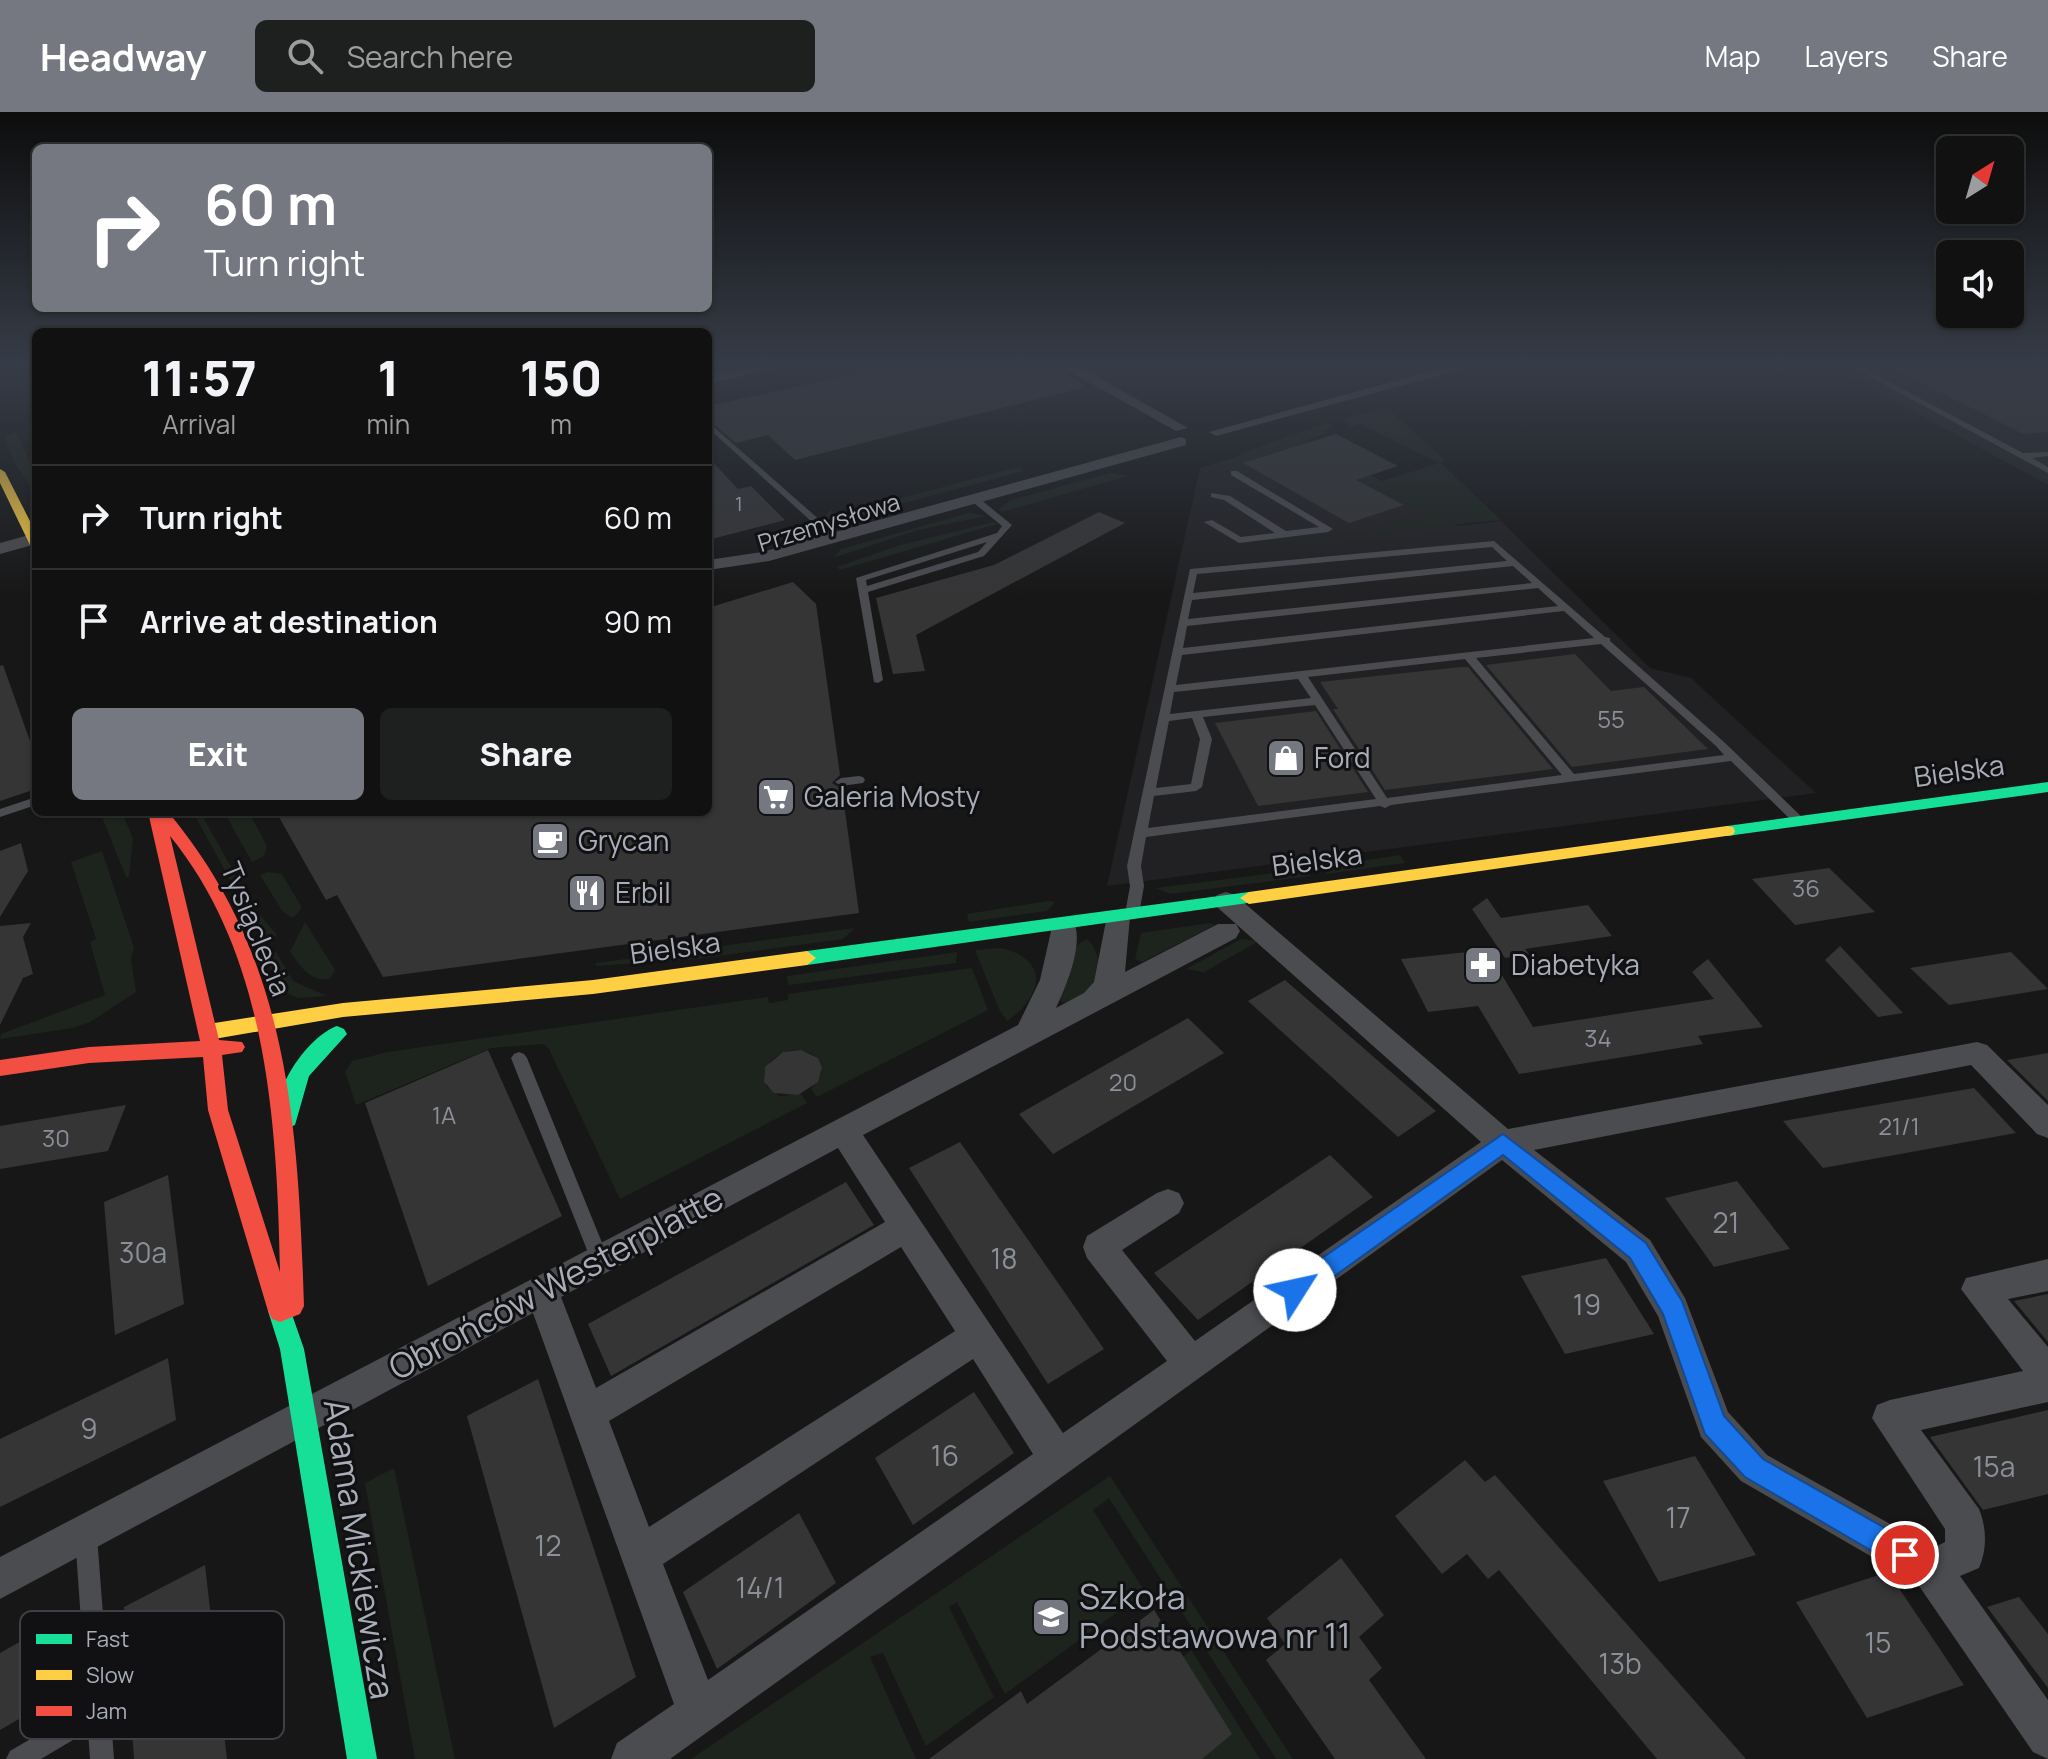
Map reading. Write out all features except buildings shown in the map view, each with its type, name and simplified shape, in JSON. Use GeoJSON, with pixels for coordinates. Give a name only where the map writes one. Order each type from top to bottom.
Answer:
{"type":"FeatureCollection","features":[{"type":"Feature","properties":{"kind":"main road"},"geometry":{"type":"LineString","coordinates":[[0,472],[32,535]]}},
{"type":"Feature","properties":{"kind":"main road","name":"Bielska"},"geometry":{"type":"LineString","coordinates":[[275,1036],[343,1010],[593,987],[2048,787]]}},
{"type":"Feature","properties":{"kind":"main road","name":"Tysiąclecia"},"geometry":{"type":"LineString","coordinates":[[159,816],[210,1042]]}},
{"type":"Feature","properties":{"kind":"main road","name":"Tysiąclecia"},"geometry":{"type":"LineString","coordinates":[[161,816],[204,869],[275,1036]]}},
{"type":"Feature","properties":{"kind":"main road","name":"Bielska"},"geometry":{"type":"LineString","coordinates":[[383,1026],[593,987]]}},
{"type":"Feature","properties":{"kind":"main road","name":"Bielska"},"geometry":{"type":"LineString","coordinates":[[0,1068],[210,1042],[345,1033],[306,1059],[290,1083],[287,1163]]}},
{"type":"Feature","properties":{"kind":"main road","name":"Adama Mickiewicza"},"geometry":{"type":"LineString","coordinates":[[275,1036],[287,1163],[292,1349]]}},
{"type":"Feature","properties":{"kind":"main road","name":"Adama Mickiewicza"},"geometry":{"type":"LineString","coordinates":[[210,1042],[218,1110],[292,1349],[362,1759]]}},
{"type":"Feature","properties":{"kind":"street","name":"Przemysłowa"},"geometry":{"type":"LineString","coordinates":[[712,583],[905,526],[1154,444]]}},
{"type":"Feature","properties":{"kind":"street","name":"Przemysłowa"},"geometry":{"type":"LineString","coordinates":[[712,564],[763,557],[970,503]]}},
{"type":"Feature","properties":{"kind":"street"},"geometry":{"type":"LineString","coordinates":[[0,549],[32,542]]}},
{"type":"Feature","properties":{"kind":"street"},"geometry":{"type":"LineString","coordinates":[[1226,901],[1503,1143],[1638,1251],[1673,1309],[1714,1424],[1754,1468],[1931,1569],[2048,1737]]}},
{"type":"Feature","properties":{"kind":"street","name":"Obrońców Westerplatte"},"geometry":{"type":"LineString","coordinates":[[1096,999],[1110,982],[1125,916]]}},
{"type":"Feature","properties":{"kind":"street"},"geometry":{"type":"LineString","coordinates":[[1028,1032],[1053,987],[1063,924]]}},
{"type":"Feature","properties":{"kind":"street","name":"Obrońców Westerplatte"},"geometry":{"type":"LineString","coordinates":[[0,1579],[1028,1032],[1068,1017],[1096,999],[1227,931]]}},
{"type":"Feature","properties":{"kind":"street"},"geometry":{"type":"LineString","coordinates":[[633,1759],[1503,1143],[1977,1053],[2048,1125]]}},
{"type":"Feature","properties":{"kind":"street"},"geometry":{"type":"LineString","coordinates":[[843,1130],[1058,1458]]}},
{"type":"Feature","properties":{"kind":"street"},"geometry":{"type":"LineString","coordinates":[[1168,1203],[1099,1247],[1191,1364]]}},
{"type":"Feature","properties":{"kind":"street"},"geometry":{"type":"LineString","coordinates":[[587,1413],[906,1227]]}},
{"type":"Feature","properties":{"kind":"street"},"geometry":{"type":"LineString","coordinates":[[2048,1275],[1978,1289],[2048,1374]]}},
{"type":"Feature","properties":{"kind":"street"},"geometry":{"type":"LineString","coordinates":[[542,1291],[699,1713]]}},
{"type":"Feature","properties":{"kind":"street"},"geometry":{"type":"LineString","coordinates":[[640,1556],[978,1336]]}},
{"type":"Feature","properties":{"kind":"street"},"geometry":{"type":"LineString","coordinates":[[1931,1569],[1965,1554],[1965,1523],[1890,1418],[2048,1384]]}},
{"type":"Feature","properties":{"kind":"lane"},"geometry":{"type":"LineString","coordinates":[[730,444],[835,538]]}},
{"type":"Feature","properties":{"kind":"lane"},"geometry":{"type":"LineString","coordinates":[[1999,444],[2048,470]]}},
{"type":"Feature","properties":{"kind":"lane"},"geometry":{"type":"LineString","coordinates":[[2022,456],[2048,454]]}},
{"type":"Feature","properties":{"kind":"lane"},"geometry":{"type":"LineString","coordinates":[[1209,522],[1239,540],[1328,529],[1234,473]]}},
{"type":"Feature","properties":{"kind":"lane"},"geometry":{"type":"LineString","coordinates":[[1214,495],[1227,498],[1285,535]]}},
{"type":"Feature","properties":{"kind":"lane"},"geometry":{"type":"LineString","coordinates":[[878,680],[861,578],[870,572],[1000,535],[1007,525],[970,503]]}},
{"type":"Feature","properties":{"kind":"lane"},"geometry":{"type":"LineString","coordinates":[[1125,916],[1137,886],[1134,866],[1193,571],[1494,544],[1563,608],[1606,640],[1799,821]]}},
{"type":"Feature","properties":{"kind":"lane"},"geometry":{"type":"LineString","coordinates":[[1188,597],[1514,563]]}},
{"type":"Feature","properties":{"kind":"lane"},"geometry":{"type":"LineString","coordinates":[[1182,623],[1538,585]]}},
{"type":"Feature","properties":{"kind":"lane"},"geometry":{"type":"LineString","coordinates":[[1176,652],[1563,608]]}},
{"type":"Feature","properties":{"kind":"lane"},"geometry":{"type":"LineString","coordinates":[[1169,689],[1606,640]]}},
{"type":"Feature","properties":{"kind":"lane"},"geometry":{"type":"LineString","coordinates":[[1469,657],[1572,779]]}},
{"type":"Feature","properties":{"kind":"lane"},"geometry":{"type":"LineString","coordinates":[[1301,675],[1385,804]]}},
{"type":"Feature","properties":{"kind":"lane"},"geometry":{"type":"LineString","coordinates":[[1163,718],[1318,701]]}},
{"type":"Feature","properties":{"kind":"lane"},"geometry":{"type":"LineString","coordinates":[[1149,793],[1196,787],[1206,739],[1196,714]]}},
{"type":"Feature","properties":{"kind":"lane"},"geometry":{"type":"LineString","coordinates":[[1142,833],[1734,757]]}},
{"type":"Feature","properties":{"kind":"lane"},"geometry":{"type":"LineString","coordinates":[[841,782],[859,780]]}},
{"type":"Feature","properties":{"kind":"lane"},"geometry":{"type":"LineString","coordinates":[[0,813],[32,802]]}},
{"type":"Feature","properties":{"kind":"lane"},"geometry":{"type":"LineString","coordinates":[[519,1058],[600,1260]]}},
{"type":"Feature","properties":{"kind":"lane"},"geometry":{"type":"LineString","coordinates":[[85,1534],[91,1611]]}},
{"type":"Feature","properties":{"kind":"lane"},"geometry":{"type":"LineString","coordinates":[[18,1759],[52,1739]]}},
{"type":"Feature","properties":{"kind":"lane"},"geometry":{"type":"LineString","coordinates":[[101,1739],[102,1759]]}},
{"type":"Feature","properties":{"kind":"shaded area"},"geometry":{"type":"Polygon","coordinates":[[[7,444],[21,444],[32,465],[32,489],[16,465],[7,444]]]}},
{"type":"Feature","properties":{"kind":"shaded area"},"geometry":{"type":"Polygon","coordinates":[[[1268,444],[1310,444],[1382,481],[1439,463],[1401,444],[1427,444],[1445,460],[1441,463],[1501,520],[1270,543],[1371,531],[1406,518],[1415,523],[1425,519],[1418,514],[1422,512],[1296,446],[1247,460],[1239,454],[1268,444]]]}},
{"type":"Feature","properties":{"kind":"shaded area"},"geometry":{"type":"Polygon","coordinates":[[[1277,444],[1302,444],[1458,526],[1501,521],[1650,668],[1691,678],[1816,793],[1107,886],[1200,468],[1277,444]]]}},
{"type":"Feature","properties":{"kind":"shaded area"},"geometry":{"type":"Polygon","coordinates":[[[1973,444],[2048,444],[2048,485],[1973,444]]]}},
{"type":"Feature","properties":{"kind":"shaded area"},"geometry":{"type":"Polygon","coordinates":[[[1018,467],[1024,471],[830,523],[825,516],[831,510],[837,515],[1018,467]]]}},
{"type":"Feature","properties":{"kind":"shaded area"},"geometry":{"type":"Polygon","coordinates":[[[1110,473],[1128,476],[1002,512],[999,509],[1011,500],[1110,473]]]}},
{"type":"Feature","properties":{"kind":"shaded area"},"geometry":{"type":"Polygon","coordinates":[[[969,513],[986,516],[918,530],[833,558],[841,549],[969,513]]]}},
{"type":"Feature","properties":{"kind":"shaded area"},"geometry":{"type":"Polygon","coordinates":[[[993,522],[997,524],[840,570],[837,567],[897,546],[993,522]]]}},
{"type":"Feature","properties":{"kind":"shaded area"},"geometry":{"type":"Polygon","coordinates":[[[102,816],[124,816],[133,839],[129,877],[126,877],[102,816]]]}},
{"type":"Feature","properties":{"kind":"shaded area"},"geometry":{"type":"Polygon","coordinates":[[[195,816],[202,816],[255,909],[277,935],[264,942],[195,816]]]}},
{"type":"Feature","properties":{"kind":"shaded area"},"geometry":{"type":"Polygon","coordinates":[[[226,816],[251,816],[267,846],[264,856],[252,862],[226,816]]]}},
{"type":"Feature","properties":{"kind":"shaded area"},"geometry":{"type":"Polygon","coordinates":[[[102,851],[134,948],[131,958],[136,992],[90,1022],[72,1028],[0,1039],[1,1034],[105,995],[90,942],[96,939],[71,862],[102,851]]]}},
{"type":"Feature","properties":{"kind":"shaded area"},"geometry":{"type":"Polygon","coordinates":[[[1400,855],[1405,863],[1326,874],[1323,867],[1400,855]]]}},
{"type":"Feature","properties":{"kind":"shaded area"},"geometry":{"type":"Polygon","coordinates":[[[1306,869],[1310,876],[1170,894],[1156,888],[1306,869]]]}},
{"type":"Feature","properties":{"kind":"shaded area"},"geometry":{"type":"Polygon","coordinates":[[[268,872],[282,874],[302,908],[293,918],[283,912],[260,875],[268,872]]]}},
{"type":"Feature","properties":{"kind":"shaded area"},"geometry":{"type":"Polygon","coordinates":[[[1055,902],[1047,911],[969,922],[967,914],[1055,902]]]}},
{"type":"Feature","properties":{"kind":"shaded area"},"geometry":{"type":"Polygon","coordinates":[[[305,922],[335,970],[331,978],[312,976],[290,952],[305,922]]]}},
{"type":"Feature","properties":{"kind":"shaded area"},"geometry":{"type":"Polygon","coordinates":[[[1210,923],[1215,925],[1142,962],[1135,959],[1141,933],[1210,923]]]}},
{"type":"Feature","properties":{"kind":"shaded area"},"geometry":{"type":"Polygon","coordinates":[[[855,928],[843,939],[697,959],[596,966],[596,963],[855,928]]]}},
{"type":"Feature","properties":{"kind":"shaded area"},"geometry":{"type":"Polygon","coordinates":[[[1087,939],[1098,958],[1096,978],[1083,995],[1062,1003],[1060,999],[1071,957],[1080,943],[1087,939]]]}},
{"type":"Feature","properties":{"kind":"shaded area"},"geometry":{"type":"Polygon","coordinates":[[[1241,939],[1259,941],[1204,972],[1186,969],[1241,939]]]}},
{"type":"Feature","properties":{"kind":"shaded area"},"geometry":{"type":"Polygon","coordinates":[[[1001,948],[1028,961],[1036,980],[1028,1001],[1007,1021],[975,950],[1001,948]]]}},
{"type":"Feature","properties":{"kind":"shaded area"},"geometry":{"type":"Polygon","coordinates":[[[276,952],[293,981],[327,996],[298,998],[280,990],[267,960],[276,952]]]}},
{"type":"Feature","properties":{"kind":"shaded area"},"geometry":{"type":"Polygon","coordinates":[[[957,952],[956,963],[788,985],[787,976],[957,952]]]}},
{"type":"Feature","properties":{"kind":"shaded area"},"geometry":{"type":"Polygon","coordinates":[[[972,968],[988,1010],[817,1097],[811,1089],[822,1073],[818,1058],[795,1050],[780,1054],[764,1072],[766,1086],[780,1096],[801,1094],[807,1103],[620,1199],[544,1044],[491,1048],[356,1105],[345,1072],[352,1061],[388,1052],[768,997],[769,1003],[788,1000],[788,994],[972,968]]]}},
{"type":"Feature","properties":{"kind":"shaded area"},"geometry":{"type":"Polygon","coordinates":[[[394,1468],[455,1759],[415,1759],[365,1483],[394,1468]]]}},
{"type":"Feature","properties":{"kind":"shaded area"},"geometry":{"type":"Polygon","coordinates":[[[1110,1476],[1293,1759],[1276,1759],[1109,1498],[1093,1510],[1145,1592],[1005,1694],[957,1602],[949,1607],[994,1697],[926,1746],[883,1653],[870,1657],[916,1759],[691,1759],[1110,1476]]]}},
{"type":"Feature","properties":{"kind":"shaded area"},"geometry":{"type":"Polygon","coordinates":[[[1191,1650],[1260,1759],[1202,1759],[1183,1657],[1191,1650]]]}},
{"type":"Feature","properties":{"kind":"traffic: fast"},"geometry":{"type":"LineString","coordinates":[[1727,831],[2048,787]]}},
{"type":"Feature","properties":{"kind":"traffic: fast"},"geometry":{"type":"LineString","coordinates":[[807,958],[1249,898]]}},
{"type":"Feature","properties":{"kind":"traffic: fast"},"geometry":{"type":"LineString","coordinates":[[288,1119],[292,1092],[301,1070],[337,1034]]}},
{"type":"Feature","properties":{"kind":"traffic: fast"},"geometry":{"type":"LineString","coordinates":[[280,1311],[292,1349],[362,1759]]}},
{"type":"Feature","properties":{"kind":"traffic: slow"},"geometry":{"type":"LineString","coordinates":[[0,472],[32,537]]}},
{"type":"Feature","properties":{"kind":"traffic: slow"},"geometry":{"type":"LineString","coordinates":[[1249,898],[1727,831]]}},
{"type":"Feature","properties":{"kind":"traffic: slow"},"geometry":{"type":"LineString","coordinates":[[208,1032],[343,1010],[593,987],[807,958]]}},
{"type":"Feature","properties":{"kind":"traffic: jam"},"geometry":{"type":"LineString","coordinates":[[157,816],[212,1050],[218,1110],[280,1311]]}},
{"type":"Feature","properties":{"kind":"traffic: jam"},"geometry":{"type":"LineString","coordinates":[[162,816],[201,865],[229,915],[250,968],[265,1022],[284,1136],[292,1306]]}},
{"type":"Feature","properties":{"kind":"traffic: jam"},"geometry":{"type":"LineString","coordinates":[[0,1068],[89,1055],[235,1047]]}},
{"type":"Feature","properties":{"kind":"place","name":"Ford"},"geometry":{"type":"Point","coordinates":[1286,758]}},
{"type":"Feature","properties":{"kind":"place","name":"Galeria Mosty"},"geometry":{"type":"Point","coordinates":[776,797]}},
{"type":"Feature","properties":{"kind":"place","name":"Grycan"},"geometry":{"type":"Point","coordinates":[550,841]}},
{"type":"Feature","properties":{"kind":"place","name":"Erbil"},"geometry":{"type":"Point","coordinates":[587,893]}},
{"type":"Feature","properties":{"kind":"place","name":"Diabetyka"},"geometry":{"type":"Point","coordinates":[1483,965]}},
{"type":"Feature","properties":{"kind":"place","name":"Szkoła Podstawowa nr 11"},"geometry":{"type":"Point","coordinates":[1051,1617]}},
{"type":"Feature","properties":{"kind":"route"},"geometry":{"type":"LineString","coordinates":[[1295,1290],[1503,1143],[1638,1251],[1673,1309],[1714,1424],[1754,1468],[1905,1555]]}}]}
